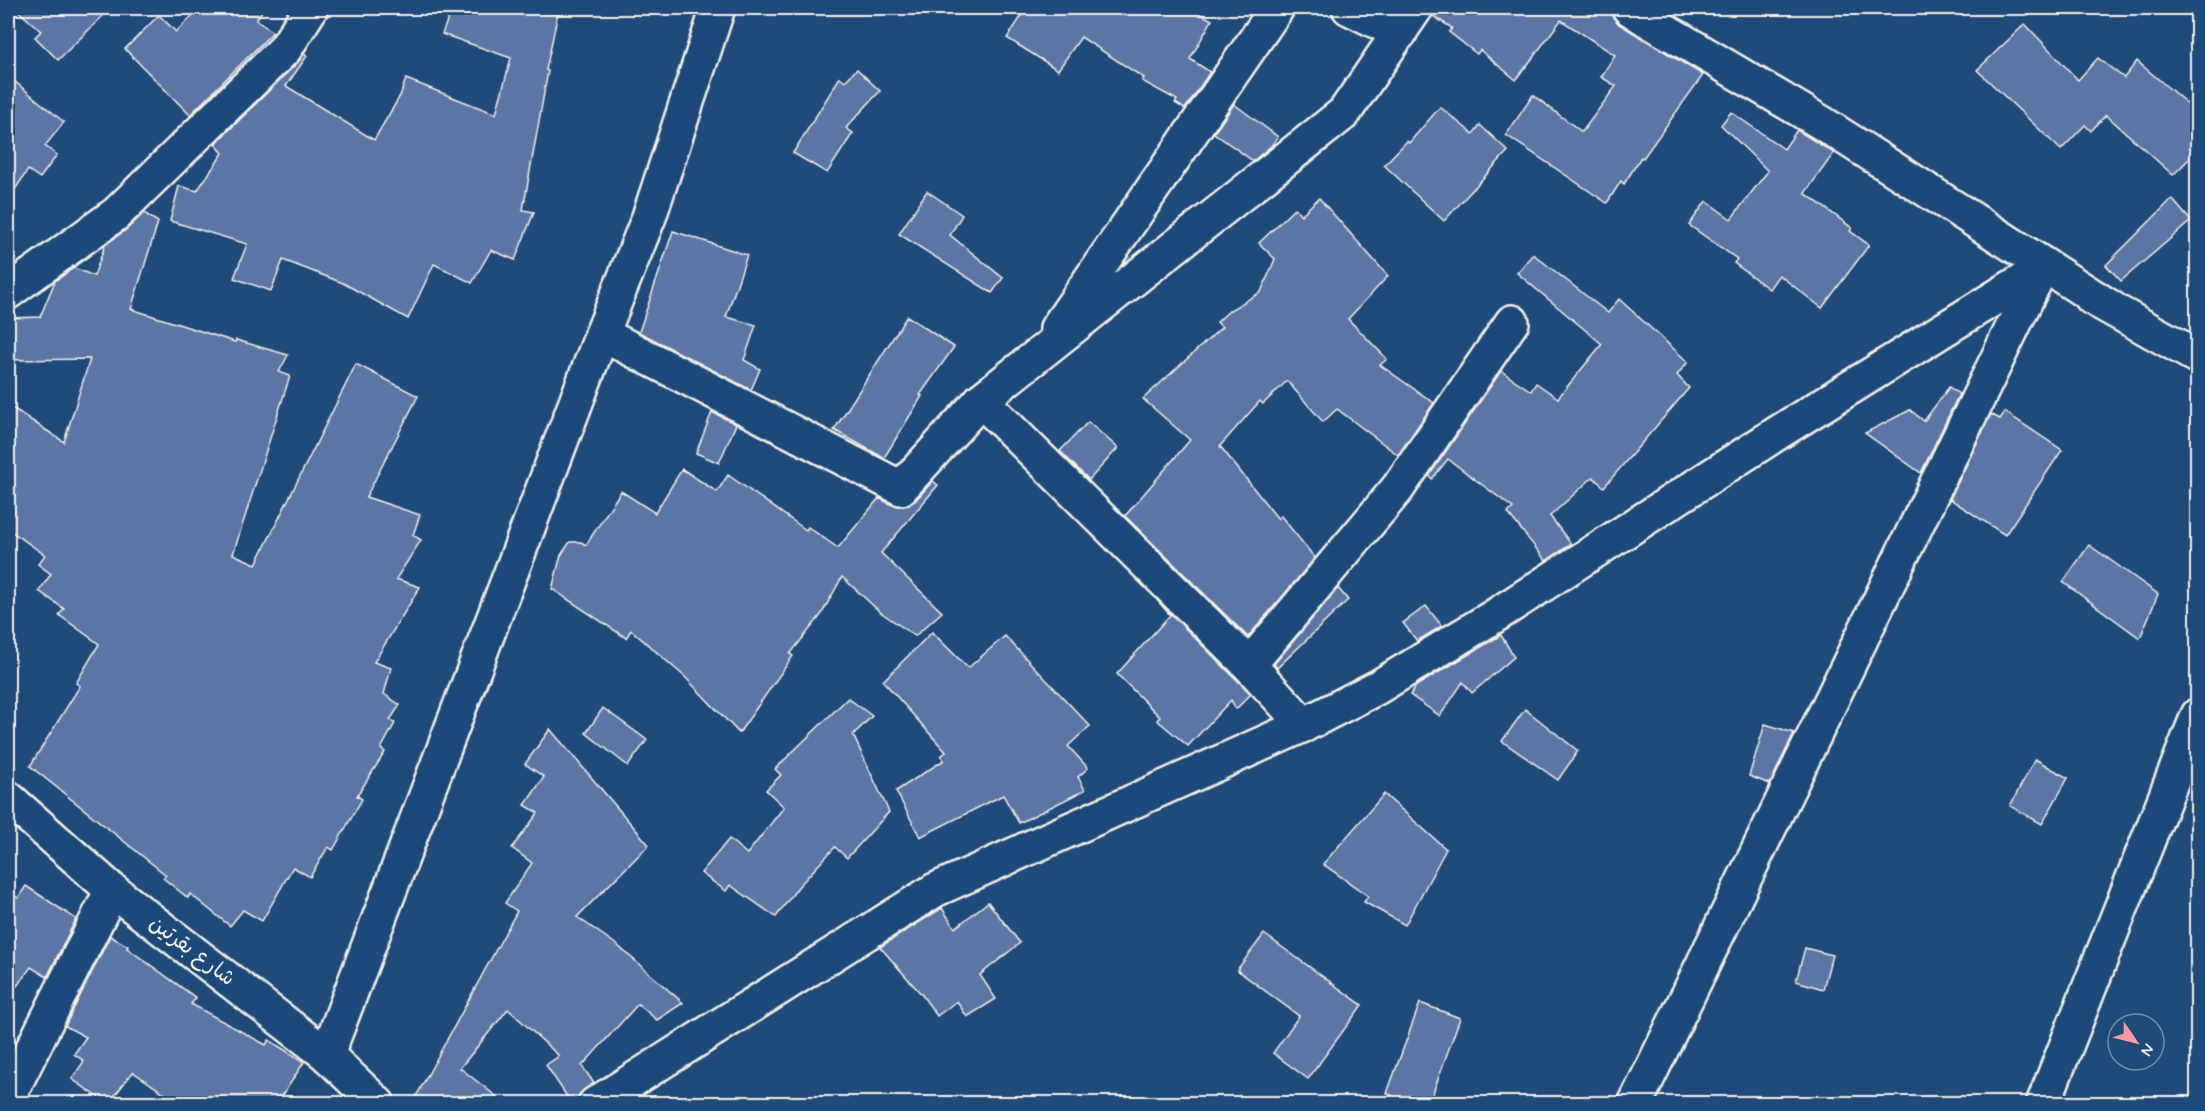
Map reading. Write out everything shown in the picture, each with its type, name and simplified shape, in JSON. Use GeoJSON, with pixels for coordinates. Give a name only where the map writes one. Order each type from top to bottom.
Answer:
{"type":"FeatureCollection","features":[{"type":"Feature","properties":{"kind":"street"},"geometry":{"type":"LineString","coordinates":[[8,292],[116,214],[285,49],[311,8]]}},
{"type":"Feature","properties":{"kind":"street"},"geometry":{"type":"LineString","coordinates":[[327,1055],[602,334],[649,217],[718,8]]}},
{"type":"Feature","properties":{"kind":"street"},"geometry":{"type":"LineString","coordinates":[[1039,354],[1277,8]]}},
{"type":"Feature","properties":{"kind":"street"},"geometry":{"type":"LineString","coordinates":[[602,334],[901,488],[981,400],[1344,113],[1408,20],[1348,8]]}},
{"type":"Feature","properties":{"kind":"street"},"geometry":{"type":"LineString","coordinates":[[1629,8],[1822,123],[2113,309]]}},
{"type":"Feature","properties":{"kind":"street"},"geometry":{"type":"LineString","coordinates":[[2041,269],[2198,357]]}},
{"type":"Feature","properties":{"kind":"street"},"geometry":{"type":"LineString","coordinates":[[595,1104],[935,890],[1304,726],[1378,687],[1493,617],[1779,432],[2041,269]]}},
{"type":"Feature","properties":{"kind":"street"},"geometry":{"type":"LineString","coordinates":[[1635,1104],[2041,269]]}},
{"type":"Feature","properties":{"kind":"street"},"geometry":{"type":"LineString","coordinates":[[1249,665],[1398,488],[1512,322]]}},
{"type":"Feature","properties":{"kind":"street"},"geometry":{"type":"LineString","coordinates":[[981,400],[1249,665],[1304,726]]}},
{"type":"Feature","properties":{"kind":"street"},"geometry":{"type":"LineString","coordinates":[[2043,1104],[2198,715]]}},
{"type":"Feature","properties":{"kind":"street","name":"شارع بقرتين"},"geometry":{"type":"LineString","coordinates":[[8,798],[112,890],[327,1055],[378,1104]]}},
{"type":"Feature","properties":{"kind":"street"},"geometry":{"type":"LineString","coordinates":[[8,1101],[112,890]]}},
{"type":"Feature","properties":{"kind":"building"},"geometry":{"type":"Polygon","coordinates":[[[15,8],[111,8],[58,60],[35,37],[41,31],[15,8]]]}},
{"type":"Feature","properties":{"kind":"building"},"geometry":{"type":"Polygon","coordinates":[[[200,8],[264,8],[256,20],[273,32],[190,115],[125,49],[159,15],[176,32],[200,8]]]}},
{"type":"Feature","properties":{"kind":"building"},"geometry":{"type":"Polygon","coordinates":[[[452,8],[559,8],[546,70],[548,71],[523,210],[534,212],[515,260],[491,250],[472,283],[434,264],[408,319],[343,283],[283,260],[271,291],[234,278],[247,244],[170,221],[179,186],[197,191],[223,153],[215,144],[304,54],[307,56],[286,86],[374,140],[400,96],[406,79],[496,114],[511,58],[442,34],[452,8]]]}},
{"type":"Feature","properties":{"kind":"building"},"geometry":{"type":"Polygon","coordinates":[[[1027,8],[1189,8],[1212,20],[1190,59],[1210,72],[1185,109],[1175,103],[1177,100],[1142,81],[1144,78],[1081,37],[1058,70],[1007,38],[1027,8]]]}},
{"type":"Feature","properties":{"kind":"building"},"geometry":{"type":"Polygon","coordinates":[[[1434,8],[1610,8],[1619,24],[1703,75],[1643,158],[1641,157],[1624,184],[1621,181],[1607,203],[1506,135],[1533,95],[1582,132],[1616,86],[1601,77],[1615,55],[1561,20],[1516,80],[1480,50],[1477,54],[1449,32],[1452,28],[1433,16],[1434,8]]]}},
{"type":"Feature","properties":{"kind":"building"},"geometry":{"type":"Polygon","coordinates":[[[2025,24],[2078,80],[2098,58],[2124,78],[2137,61],[2198,113],[2198,150],[2173,175],[2106,115],[2091,131],[2085,125],[2061,150],[1977,70],[2025,24]]]}},
{"type":"Feature","properties":{"kind":"building"},"geometry":{"type":"Polygon","coordinates":[[[857,69],[880,91],[846,128],[853,133],[827,173],[793,153],[840,77],[845,81],[857,69]]]}},
{"type":"Feature","properties":{"kind":"building"},"geometry":{"type":"Polygon","coordinates":[[[8,76],[64,122],[45,146],[57,155],[40,178],[28,170],[8,200],[8,76]]]}},
{"type":"Feature","properties":{"kind":"building"},"geometry":{"type":"Polygon","coordinates":[[[1234,104],[1278,137],[1253,161],[1214,133],[1234,104]]]}},
{"type":"Feature","properties":{"kind":"building"},"geometry":{"type":"Polygon","coordinates":[[[1440,107],[1473,134],[1480,125],[1508,151],[1444,221],[1384,165],[1407,141],[1409,143],[1440,107]]]}},
{"type":"Feature","properties":{"kind":"building"},"geometry":{"type":"Polygon","coordinates":[[[1731,112],[1784,149],[1797,130],[1834,153],[1805,193],[1852,228],[1850,231],[1869,245],[1822,308],[1779,275],[1769,289],[1734,263],[1737,259],[1689,225],[1706,201],[1731,219],[1768,171],[1721,125],[1731,112]]]}},
{"type":"Feature","properties":{"kind":"building"},"geometry":{"type":"Polygon","coordinates":[[[927,191],[962,215],[950,235],[1003,278],[992,293],[899,234],[927,191]]]}},
{"type":"Feature","properties":{"kind":"building"},"geometry":{"type":"Polygon","coordinates":[[[1319,198],[1388,276],[1348,319],[1387,359],[1380,365],[1434,403],[1398,455],[1337,409],[1323,422],[1287,381],[1263,404],[1260,401],[1220,446],[1278,519],[1281,516],[1315,558],[1248,637],[1125,516],[1190,440],[1143,399],[1222,327],[1217,322],[1230,310],[1261,292],[1275,259],[1259,243],[1295,208],[1301,215],[1319,198]]]}},
{"type":"Feature","properties":{"kind":"building"},"geometry":{"type":"Polygon","coordinates":[[[2172,199],[2191,221],[2121,281],[2106,265],[2172,199]]]}},
{"type":"Feature","properties":{"kind":"building"},"geometry":{"type":"Polygon","coordinates":[[[144,213],[158,222],[131,309],[235,342],[236,340],[288,355],[279,372],[290,376],[233,554],[256,564],[356,364],[418,396],[366,497],[420,515],[413,535],[421,540],[396,579],[420,587],[374,662],[391,668],[384,694],[400,705],[390,720],[395,723],[381,749],[385,752],[357,796],[362,799],[333,850],[328,847],[310,877],[293,867],[262,921],[243,910],[230,926],[190,894],[188,898],[163,878],[166,875],[30,766],[80,686],[76,683],[99,644],[59,615],[64,609],[39,591],[51,574],[38,564],[45,555],[8,529],[8,405],[64,442],[90,359],[10,360],[9,318],[40,317],[55,281],[74,268],[94,276],[105,245],[144,213]]]}},
{"type":"Feature","properties":{"kind":"building"},"geometry":{"type":"Polygon","coordinates":[[[673,231],[747,255],[726,317],[756,325],[744,360],[760,369],[751,390],[639,332],[673,231]]]}},
{"type":"Feature","properties":{"kind":"building"},"geometry":{"type":"Polygon","coordinates":[[[1533,254],[1608,313],[1619,299],[1688,362],[1677,375],[1689,388],[1604,487],[1593,477],[1550,516],[1571,544],[1546,561],[1508,513],[1513,508],[1448,459],[1432,479],[1429,476],[1501,371],[1531,391],[1536,383],[1558,398],[1602,344],[1517,273],[1533,254]]]}},
{"type":"Feature","properties":{"kind":"building"},"geometry":{"type":"Polygon","coordinates":[[[907,316],[954,347],[920,395],[922,396],[884,458],[834,430],[907,316]]]}},
{"type":"Feature","properties":{"kind":"building"},"geometry":{"type":"Polygon","coordinates":[[[1949,387],[1959,394],[1921,473],[1865,433],[1910,410],[1924,421],[1949,387]]]}},
{"type":"Feature","properties":{"kind":"building"},"geometry":{"type":"Polygon","coordinates":[[[712,412],[736,424],[719,463],[696,453],[712,412]]]}},
{"type":"Feature","properties":{"kind":"building"},"geometry":{"type":"Polygon","coordinates":[[[2005,412],[2062,450],[2005,535],[1950,499],[1991,414],[2000,419],[2005,412]]]}},
{"type":"Feature","properties":{"kind":"building"},"geometry":{"type":"Polygon","coordinates":[[[1088,422],[1118,448],[1089,480],[1060,451],[1088,422]]]}},
{"type":"Feature","properties":{"kind":"building"},"geometry":{"type":"Polygon","coordinates":[[[682,469],[717,492],[728,475],[806,530],[808,527],[838,548],[879,498],[892,505],[905,506],[915,501],[933,481],[938,485],[881,553],[942,612],[915,636],[879,611],[842,577],[821,615],[790,654],[793,656],[739,733],[685,677],[631,630],[626,638],[552,589],[561,555],[570,542],[581,542],[586,545],[621,491],[655,513],[682,469]]]}},
{"type":"Feature","properties":{"kind":"building"},"geometry":{"type":"Polygon","coordinates":[[[2089,545],[2158,594],[2140,638],[2063,582],[2089,545]]]}},
{"type":"Feature","properties":{"kind":"building"},"geometry":{"type":"Polygon","coordinates":[[[1338,588],[1348,600],[1277,668],[1274,664],[1338,588]]]}},
{"type":"Feature","properties":{"kind":"building"},"geometry":{"type":"Polygon","coordinates":[[[1156,599],[1251,694],[1236,709],[1231,700],[1188,746],[1157,720],[1160,717],[1117,674],[1170,615],[1156,599]]]}},
{"type":"Feature","properties":{"kind":"building"},"geometry":{"type":"Polygon","coordinates":[[[1426,606],[1442,626],[1417,641],[1403,623],[1426,606]]]}},
{"type":"Feature","properties":{"kind":"building"},"geometry":{"type":"Polygon","coordinates":[[[932,632],[968,668],[1005,636],[1090,726],[1068,746],[1088,768],[1078,777],[1085,790],[1019,823],[1003,795],[920,837],[896,791],[944,760],[941,756],[946,752],[883,681],[932,632]]]}},
{"type":"Feature","properties":{"kind":"building"},"geometry":{"type":"Polygon","coordinates":[[[1501,635],[1514,657],[1472,693],[1463,682],[1440,716],[1410,695],[1416,686],[1501,635]]]}},
{"type":"Feature","properties":{"kind":"building"},"geometry":{"type":"Polygon","coordinates":[[[848,698],[872,716],[853,735],[889,812],[847,858],[835,847],[798,887],[776,917],[730,885],[726,891],[701,873],[729,839],[747,854],[784,807],[766,790],[781,775],[775,769],[848,698]]]}},
{"type":"Feature","properties":{"kind":"building"},"geometry":{"type":"Polygon","coordinates":[[[603,708],[647,740],[628,766],[586,733],[603,708]]]}},
{"type":"Feature","properties":{"kind":"building"},"geometry":{"type":"Polygon","coordinates":[[[1525,709],[1578,751],[1558,780],[1502,741],[1525,709]]]}},
{"type":"Feature","properties":{"kind":"building"},"geometry":{"type":"Polygon","coordinates":[[[1765,724],[1794,733],[1770,784],[1749,776],[1765,724]]]}},
{"type":"Feature","properties":{"kind":"building"},"geometry":{"type":"Polygon","coordinates":[[[550,729],[649,845],[577,917],[617,945],[683,1003],[657,1020],[638,1004],[582,1066],[594,1083],[579,1095],[576,1104],[572,1104],[546,1065],[559,1056],[508,1009],[460,1068],[506,1104],[412,1104],[517,911],[505,903],[532,863],[512,848],[538,813],[525,805],[544,777],[525,764],[550,729]]]}},
{"type":"Feature","properties":{"kind":"building"},"geometry":{"type":"Polygon","coordinates":[[[2035,759],[2068,778],[2042,824],[2010,806],[2035,759]]]}},
{"type":"Feature","properties":{"kind":"building"},"geometry":{"type":"Polygon","coordinates":[[[1384,794],[1446,849],[1405,925],[1364,902],[1368,896],[1323,864],[1384,794]]]}},
{"type":"Feature","properties":{"kind":"building"},"geometry":{"type":"Polygon","coordinates":[[[26,886],[76,919],[47,977],[31,967],[8,998],[8,891],[18,898],[26,886]]]}},
{"type":"Feature","properties":{"kind":"building"},"geometry":{"type":"Polygon","coordinates":[[[988,902],[1020,943],[980,975],[996,999],[967,1017],[957,1001],[937,1016],[922,995],[880,947],[942,908],[955,928],[988,902]]]}},
{"type":"Feature","properties":{"kind":"building"},"geometry":{"type":"Polygon","coordinates":[[[1264,934],[1362,1005],[1308,1079],[1273,1053],[1299,1016],[1237,970],[1264,934]]]}},
{"type":"Feature","properties":{"kind":"building"},"geometry":{"type":"Polygon","coordinates":[[[110,936],[128,946],[127,948],[196,998],[191,1004],[266,1045],[269,1040],[304,1062],[277,1104],[180,1104],[133,1072],[108,1104],[72,1079],[84,1061],[74,1054],[86,1037],[65,1026],[110,936]]]}},
{"type":"Feature","properties":{"kind":"building"},"geometry":{"type":"Polygon","coordinates":[[[1805,948],[1832,955],[1823,989],[1796,981],[1805,948]]]}},
{"type":"Feature","properties":{"kind":"building"},"geometry":{"type":"Polygon","coordinates":[[[1420,1003],[1460,1018],[1429,1104],[1408,1104],[1387,1093],[1420,1003]]]}}]}
